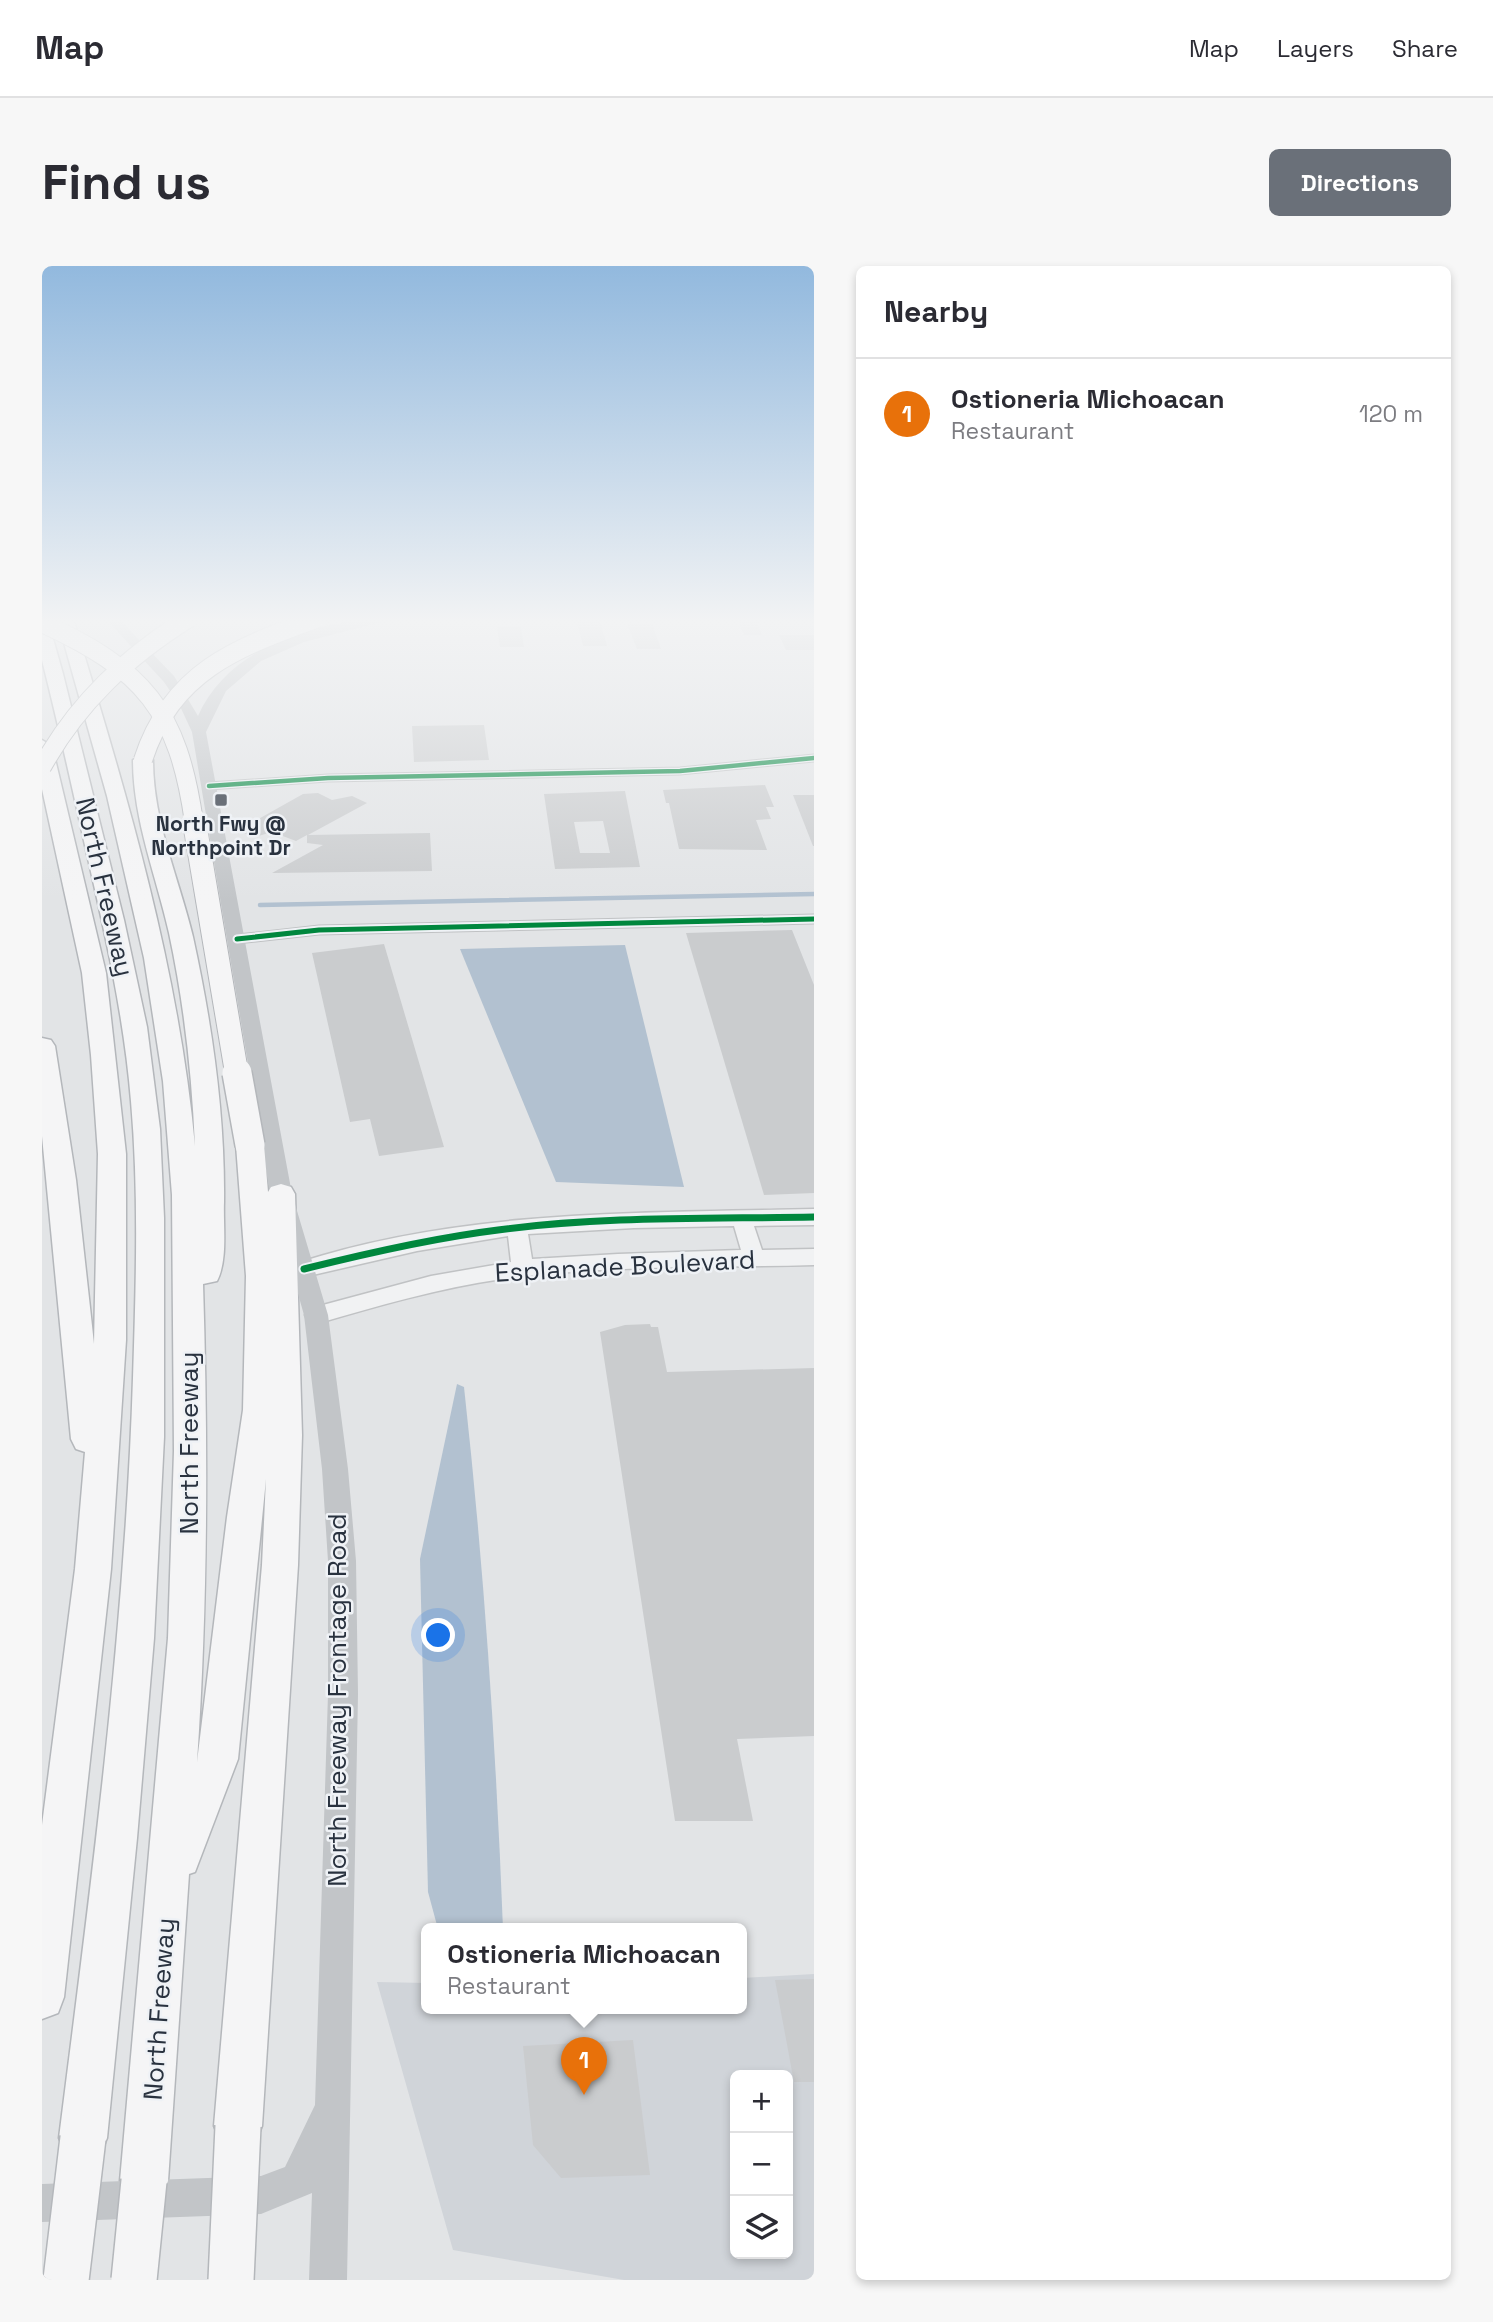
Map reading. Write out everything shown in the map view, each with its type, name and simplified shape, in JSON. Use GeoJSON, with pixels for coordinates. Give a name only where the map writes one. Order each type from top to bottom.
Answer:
{"type":"FeatureCollection","features":[{"type":"Feature","properties":{"kind":"highway","name":"North Freeway"},"geometry":{"type":"LineString","coordinates":[[65,712],[114,915],[131,1006],[145,1103],[149,1216],[149,1403],[136,1643],[115,1862],[66,2280]]}},
{"type":"Feature","properties":{"kind":"highway"},"geometry":{"type":"LineString","coordinates":[[42,768],[65,726],[77,712]]}},
{"type":"Feature","properties":{"kind":"highway","name":"North Freeway"},"geometry":{"type":"LineString","coordinates":[[93,712],[147,914],[176,1081],[186,1195],[191,1451],[187,1638],[149,2129],[134,2280]]}},
{"type":"Feature","properties":{"kind":"highway"},"geometry":{"type":"LineString","coordinates":[[98,712],[101,739]]}},
{"type":"Feature","properties":{"kind":"highway"},"geometry":{"type":"LineString","coordinates":[[160,712],[174,735],[189,800],[250,1144],[261,1276],[259,1410],[244,1517],[218,1759],[168,1886]]}},
{"type":"Feature","properties":{"kind":"highway"},"geometry":{"type":"LineString","coordinates":[[164,712],[149,738],[144,760],[145,796],[174,906],[196,1010],[210,1137],[208,1249],[191,1451]]}},
{"type":"Feature","properties":{"kind":"highway","name":"North Freeway"},"geometry":{"type":"LineString","coordinates":[[42,746],[94,973],[112,1154],[110,1340],[93,1569],[42,1997]]}},
{"type":"Feature","properties":{"kind":"highway"},"geometry":{"type":"LineString","coordinates":[[42,807],[75,885]]}},
{"type":"Feature","properties":{"kind":"highway"},"geometry":{"type":"LineString","coordinates":[[42,1046],[77,1303],[88,1425],[93,1569]]}},
{"type":"Feature","properties":{"kind":"highway"},"geometry":{"type":"LineString","coordinates":[[231,2280],[238,2126],[280,1565],[285,1435],[281,1194]]}},
{"type":"Feature","properties":{"kind":"main road","name":"North Freeway Frontage Road"},"geometry":{"type":"LineString","coordinates":[[188,712],[199,732],[281,1194],[316,1315],[335,1469],[342,1561],[343,1694],[328,2280]]}},
{"type":"Feature","properties":{"kind":"main road"},"geometry":{"type":"LineString","coordinates":[[199,732],[207,712]]}},
{"type":"Feature","properties":{"kind":"main road"},"geometry":{"type":"LineString","coordinates":[[42,2203],[261,2195],[298,2181],[332,2107]]}},
{"type":"Feature","properties":{"kind":"street"},"geometry":{"type":"LineString","coordinates":[[208,781],[680,771],[814,758]]}},
{"type":"Feature","properties":{"kind":"street"},"geometry":{"type":"LineString","coordinates":[[237,939],[319,930],[814,919]]}},
{"type":"Feature","properties":{"kind":"street","name":"Esplanade Boulevard"},"geometry":{"type":"LineString","coordinates":[[304,1269],[378,1250],[517,1229],[584,1223],[814,1217]]}},
{"type":"Feature","properties":{"kind":"street"},"geometry":{"type":"LineString","coordinates":[[742,1219],[754,1259]]}},
{"type":"Feature","properties":{"kind":"street"},"geometry":{"type":"LineString","coordinates":[[517,1229],[523,1269]]}},
{"type":"Feature","properties":{"kind":"street","name":"Esplanade Boulevard"},"geometry":{"type":"LineString","coordinates":[[316,1315],[416,1287],[523,1269],[814,1257]]}},
{"type":"Feature","properties":{"kind":"shaded area"},"geometry":{"type":"Polygon","coordinates":[[[814,1974],[814,2280],[624,2280],[453,2250],[377,1982],[421,1983],[421,2014],[747,2014],[747,1978],[814,1974]]]}},
{"type":"Feature","properties":{"kind":"water"},"geometry":{"type":"Polygon","coordinates":[[[625,945],[684,1187],[556,1182],[460,949],[625,945]]]}},
{"type":"Feature","properties":{"kind":"water"},"geometry":{"type":"Polygon","coordinates":[[[457,1384],[464,1387],[483,1590],[503,1923],[436,1923],[428,1892],[420,1559],[457,1384]]]}},
{"type":"Feature","properties":{"kind":"building"},"geometry":{"type":"Polygon","coordinates":[[[484,725],[489,760],[414,762],[412,726],[484,725]]]}},
{"type":"Feature","properties":{"kind":"building"},"geometry":{"type":"Polygon","coordinates":[[[765,785],[774,807],[766,807],[771,819],[756,820],[767,850],[679,849],[669,803],[666,803],[663,790],[765,785]]]}},
{"type":"Feature","properties":{"kind":"building"},"geometry":{"type":"Polygon","coordinates":[[[625,791],[640,867],[555,869],[544,794],[625,791]],[[603,821],[574,822],[580,853],[610,853],[603,821]]]}},
{"type":"Feature","properties":{"kind":"building"},"geometry":{"type":"Polygon","coordinates":[[[318,793],[332,800],[352,796],[367,803],[308,835],[430,833],[432,871],[272,873],[323,845],[307,843],[307,835],[296,841],[272,832],[255,837],[237,831],[303,794],[318,793]]]}},
{"type":"Feature","properties":{"kind":"building"},"geometry":{"type":"Polygon","coordinates":[[[793,795],[814,795],[814,846],[813,846],[793,795]]]}},
{"type":"Feature","properties":{"kind":"building"},"geometry":{"type":"Polygon","coordinates":[[[792,930],[814,985],[814,1193],[764,1195],[686,933],[792,930]]]}},
{"type":"Feature","properties":{"kind":"building"},"geometry":{"type":"Polygon","coordinates":[[[384,944],[444,1147],[379,1156],[370,1119],[350,1122],[312,953],[384,944]]]}},
{"type":"Feature","properties":{"kind":"building"},"geometry":{"type":"Polygon","coordinates":[[[650,1324],[651,1327],[658,1327],[667,1372],[814,1368],[814,1736],[737,1739],[753,1821],[675,1821],[600,1332],[625,1325],[650,1324]]]}},
{"type":"Feature","properties":{"kind":"building"},"geometry":{"type":"Polygon","coordinates":[[[814,1979],[814,2082],[794,2082],[775,1980],[814,1979]]]}},
{"type":"Feature","properties":{"kind":"building"},"geometry":{"type":"Polygon","coordinates":[[[633,2040],[650,2175],[561,2178],[533,2145],[523,2046],[633,2040]]]}},
{"type":"Feature","properties":{"kind":"waterway"},"geometry":{"type":"LineString","coordinates":[[260,905],[814,894]]}},
{"type":"Feature","properties":{"kind":"cycle path"},"geometry":{"type":"LineString","coordinates":[[209,786],[328,778],[680,771],[814,758]]}},
{"type":"Feature","properties":{"kind":"cycle path"},"geometry":{"type":"LineString","coordinates":[[237,939],[319,930],[814,919]]}},
{"type":"Feature","properties":{"kind":"cycle path"},"geometry":{"type":"LineString","coordinates":[[304,1269],[437,1239],[544,1225],[634,1220],[814,1217]]}},
{"type":"Feature","properties":{"kind":"place","name":"North Fwy @ Northpoint Dr"},"geometry":{"type":"Point","coordinates":[221,800]}},
{"type":"Feature","properties":{"kind":"place","name":"Ostioneria Michoacan"},"geometry":{"type":"Point","coordinates":[584,2095]}}]}
